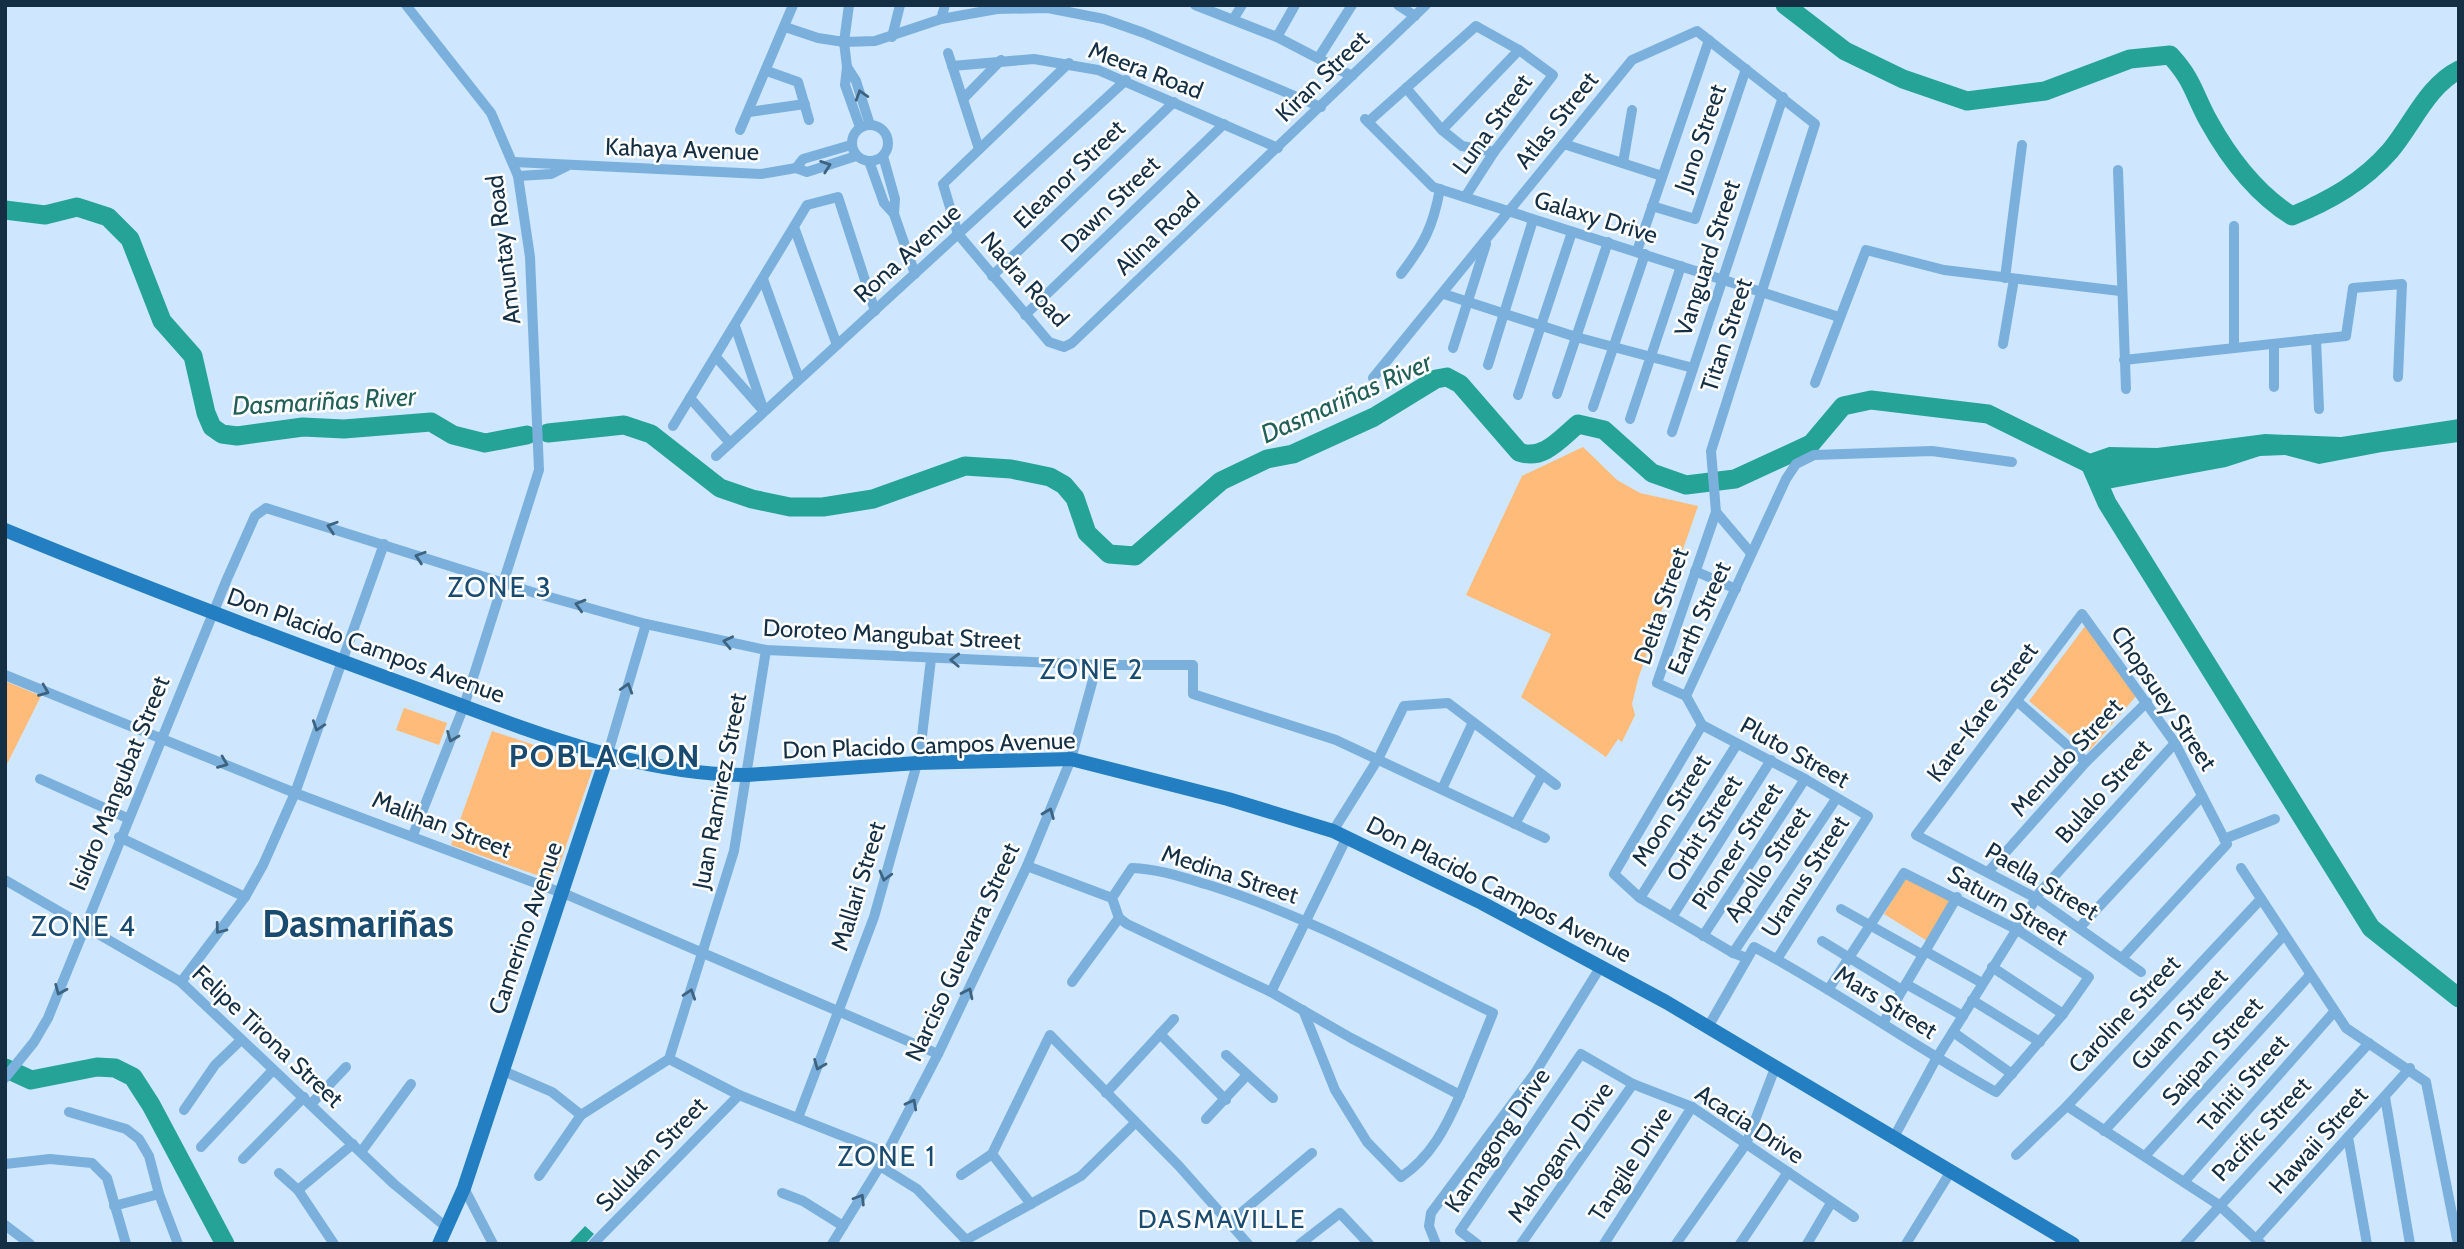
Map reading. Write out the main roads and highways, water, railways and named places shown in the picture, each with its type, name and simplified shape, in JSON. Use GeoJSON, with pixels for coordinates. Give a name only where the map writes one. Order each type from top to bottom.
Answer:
{"type":"FeatureCollection","features":[{"type":"Feature","properties":{"kind":"main road","name":"Don Placido Campos Avenue"},"geometry":{"type":"LineString","coordinates":[[5,530],[212,614],[464,706],[608,752],[663,766],[747,775],[917,764],[1071,759],[1228,799],[1333,831],[1601,967],[1708,1027],[2073,1244]]}},
{"type":"Feature","properties":{"kind":"main road","name":"Camerino Avenue"},"geometry":{"type":"LineString","coordinates":[[439,1244],[464,1188],[608,752]]}},
{"type":"Feature","properties":{"kind":"waterway"},"geometry":{"type":"LineString","coordinates":[[1785,5],[1845,51],[1903,79],[1967,101],[2045,91],[2130,59],[2170,55],[2188,79],[2208,120],[2234,161],[2266,197],[2292,216],[2332,197],[2380,162],[2398,141],[2429,95],[2459,70]]}},
{"type":"Feature","properties":{"kind":"waterway","name":"Dasmariñas River"},"geometry":{"type":"LineString","coordinates":[[5,210],[45,215],[77,207],[108,217],[130,239],[162,321],[193,356],[206,413],[212,427],[222,434],[237,436],[303,427],[344,429],[431,422],[453,435],[485,443],[527,435]]}},
{"type":"Feature","properties":{"kind":"waterway","name":"Dasmariñas River"},"geometry":{"type":"LineString","coordinates":[[548,433],[624,425],[651,434],[720,488],[752,499],[790,507],[823,507],[873,499],[965,466],[1011,469],[1050,477],[1064,485],[1075,498],[1087,533],[1109,554],[1135,556],[1221,481],[1267,459],[1293,454],[1374,417],[1436,379],[1447,377],[1460,384],[1519,452],[1536,454],[1543,451],[1578,424],[1604,430],[1652,473],[1686,485],[1735,479],[1811,444],[1843,406],[1871,400],[1988,414],[2090,464],[2115,463]]}},
{"type":"Feature","properties":{"kind":"waterway"},"geometry":{"type":"LineString","coordinates":[[2090,464],[2107,503],[2371,928],[2459,998]]}},
{"type":"Feature","properties":{"kind":"waterway"},"geometry":{"type":"LineString","coordinates":[[5,1068],[31,1080],[97,1067],[115,1068],[133,1077],[151,1105],[225,1244]]}},
{"type":"Feature","properties":{"kind":"district","name":"ZONE 3"},"geometry":{"type":"Point","coordinates":[500,587]}},
{"type":"Feature","properties":{"kind":"district","name":"ZONE 2"},"geometry":{"type":"Point","coordinates":[1092,669]}},
{"type":"Feature","properties":{"kind":"district","name":"POBLACION"},"geometry":{"type":"Point","coordinates":[605,755]}},
{"type":"Feature","properties":{"kind":"district","name":"Dasmariñas"},"geometry":{"type":"Point","coordinates":[358,923]}},
{"type":"Feature","properties":{"kind":"district","name":"ZONE 4"},"geometry":{"type":"Point","coordinates":[84,926]}},
{"type":"Feature","properties":{"kind":"district","name":"ZONE 1"},"geometry":{"type":"Point","coordinates":[887,1156]}},
{"type":"Feature","properties":{"kind":"district","name":"DASMAVILLE"},"geometry":{"type":"Point","coordinates":[1222,1219]}}]}
